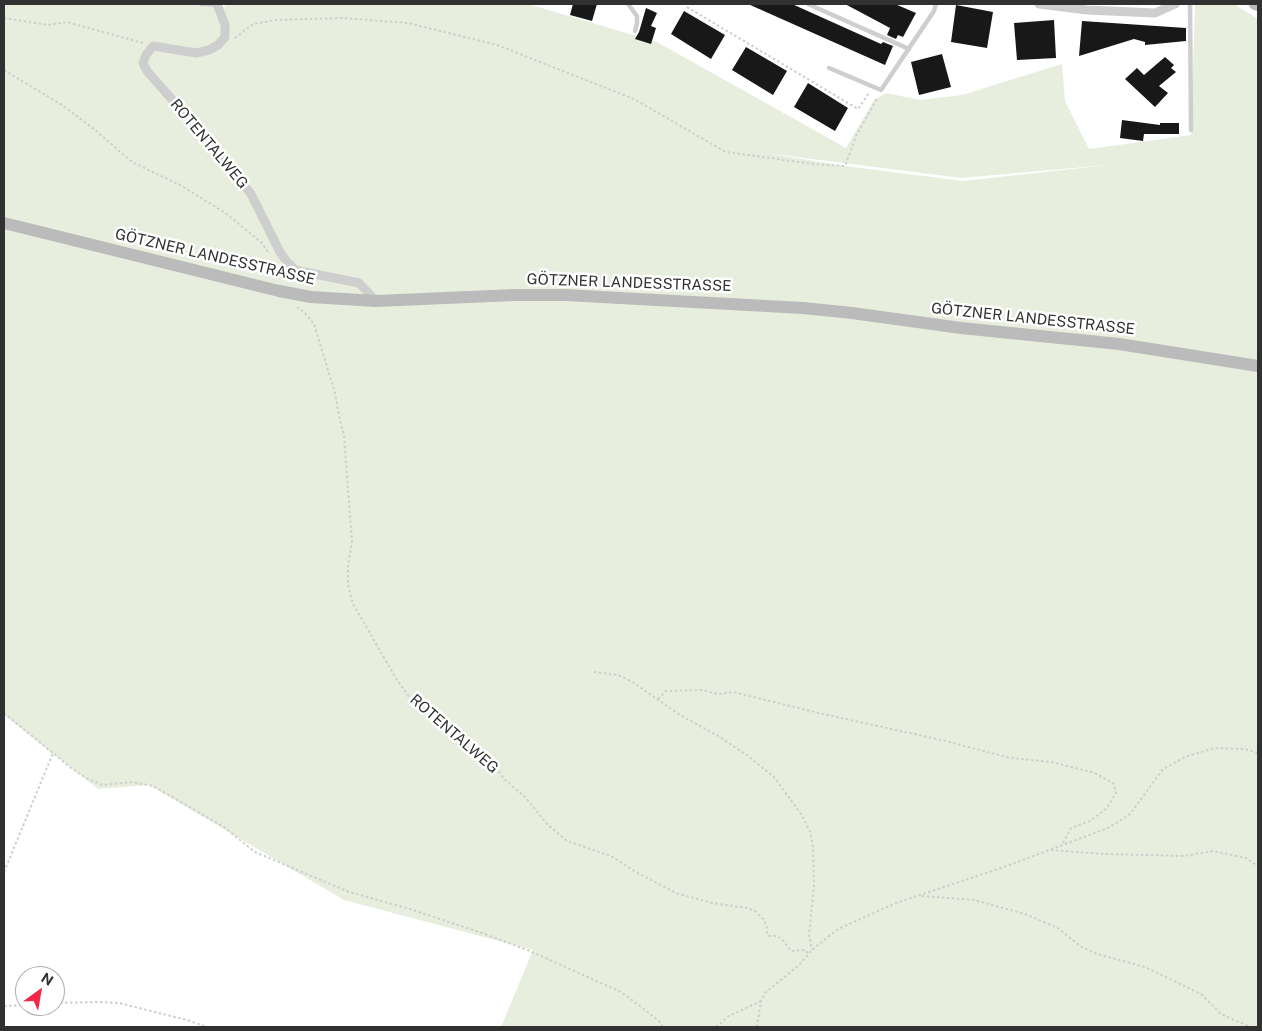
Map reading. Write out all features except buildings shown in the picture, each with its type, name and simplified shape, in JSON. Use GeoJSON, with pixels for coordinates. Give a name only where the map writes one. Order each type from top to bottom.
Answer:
{"type":"FeatureCollection","features":[{"type":"Feature","properties":{"kind":"main road","name":"GÖTZNER LANDESSTRASSE"},"geometry":{"type":"LineString","coordinates":[[4,223],[279,291],[330,299],[376,301],[539,294],[796,307],[961,328],[1119,344],[1258,366]]}},
{"type":"Feature","properties":{"kind":"street"},"geometry":{"type":"LineString","coordinates":[[1039,4],[1087,10],[1155,13],[1175,4]]}},
{"type":"Feature","properties":{"kind":"street"},"geometry":{"type":"LineString","coordinates":[[153,46],[196,52],[218,46],[225,37],[225,25],[217,5]]}},
{"type":"Feature","properties":{"kind":"street","name":"ROTENTALWEG"},"geometry":{"type":"LineString","coordinates":[[153,46],[143,63],[147,71],[251,194],[280,252],[287,262],[295,270],[359,283],[376,301]]}},
{"type":"Feature","properties":{"kind":"lane"},"geometry":{"type":"LineString","coordinates":[[201,4],[217,5]]}},
{"type":"Feature","properties":{"kind":"lane"},"geometry":{"type":"LineString","coordinates":[[628,4],[633,8],[637,16],[635,31]]}},
{"type":"Feature","properties":{"kind":"lane"},"geometry":{"type":"LineString","coordinates":[[808,4],[909,49]]}},
{"type":"Feature","properties":{"kind":"lane"},"geometry":{"type":"LineString","coordinates":[[829,68],[881,90],[934,11],[936,4]]}},
{"type":"Feature","properties":{"kind":"lane"},"geometry":{"type":"LineString","coordinates":[[1190,4],[1190,130]]}},
{"type":"Feature","properties":{"kind":"path"},"geometry":{"type":"LineString","coordinates":[[687,7],[858,110],[873,86]]}},
{"type":"Feature","properties":{"kind":"path"},"geometry":{"type":"LineString","coordinates":[[4,18],[48,25],[67,22],[153,46]]}},
{"type":"Feature","properties":{"kind":"path"},"geometry":{"type":"LineString","coordinates":[[222,40],[231,42],[253,24],[276,20],[343,18],[408,23],[497,45],[634,99],[726,152],[814,164],[845,166],[856,136],[881,90]]}},
{"type":"Feature","properties":{"kind":"path"},"geometry":{"type":"LineString","coordinates":[[4,70],[62,105],[94,129],[132,162],[180,185],[224,212],[261,242],[271,256]]}},
{"type":"Feature","properties":{"kind":"path","name":"ROTENTALWEG"},"geometry":{"type":"LineString","coordinates":[[297,307],[314,324],[336,393],[344,436],[352,542],[348,566],[348,585],[353,604],[397,680],[410,698],[430,716],[454,732],[473,752],[499,772],[504,779],[525,797],[557,834],[567,840],[610,856],[676,893],[704,902],[747,908],[755,911],[761,916],[767,928],[767,934],[782,939],[791,951],[805,950],[809,955]]}},
{"type":"Feature","properties":{"kind":"path"},"geometry":{"type":"LineString","coordinates":[[594,672],[618,675],[624,678],[680,715],[720,737],[774,777],[801,814],[810,831],[814,847],[814,886],[809,935],[812,950]]}},
{"type":"Feature","properties":{"kind":"path"},"geometry":{"type":"LineString","coordinates":[[658,699],[666,691],[701,690],[718,694],[733,692],[946,741],[1010,758],[1051,762],[1095,772],[1114,784],[1116,793],[1106,808],[1090,821],[1071,828],[1062,845]]}},
{"type":"Feature","properties":{"kind":"path"},"geometry":{"type":"LineString","coordinates":[[4,713],[71,768],[88,779],[103,785],[132,782],[153,786],[224,827],[255,852],[349,892],[410,909],[530,951],[621,992],[659,1021],[663,1027]]}},
{"type":"Feature","properties":{"kind":"path"},"geometry":{"type":"LineString","coordinates":[[757,1027],[761,1001],[765,993],[838,929],[896,903],[1108,828],[1130,814],[1163,769],[1185,757],[1214,748],[1245,749],[1258,753]]}},
{"type":"Feature","properties":{"kind":"path"},"geometry":{"type":"LineString","coordinates":[[4,872],[53,753]]}},
{"type":"Feature","properties":{"kind":"path"},"geometry":{"type":"LineString","coordinates":[[1049,850],[1104,854],[1184,856],[1213,851],[1246,858],[1258,866]]}},
{"type":"Feature","properties":{"kind":"path"},"geometry":{"type":"LineString","coordinates":[[920,896],[974,900],[1025,914],[1058,928],[1080,946],[1097,954],[1145,967],[1201,994],[1221,1014],[1250,1027]]}},
{"type":"Feature","properties":{"kind":"path"},"geometry":{"type":"LineString","coordinates":[[716,1027],[729,1016],[761,1001]]}},
{"type":"Feature","properties":{"kind":"path"},"geometry":{"type":"LineString","coordinates":[[65,1003],[119,1003],[207,1027]]}},
{"type":"Feature","properties":{"kind":"green space"},"geometry":{"type":"Polygon","coordinates":[[[4,4],[198,4],[200,6],[225,7],[225,4],[528,4],[657,42],[846,148],[874,100],[886,93],[920,100],[962,95],[1062,64],[1065,101],[1089,149],[1191,135],[1195,4],[1234,4],[1258,19],[1258,1027],[501,1027],[533,950],[344,900],[149,785],[98,789],[4,715],[4,4]],[[765,153],[845,166],[963,181],[1108,165],[961,178],[765,153]]]}}]}
